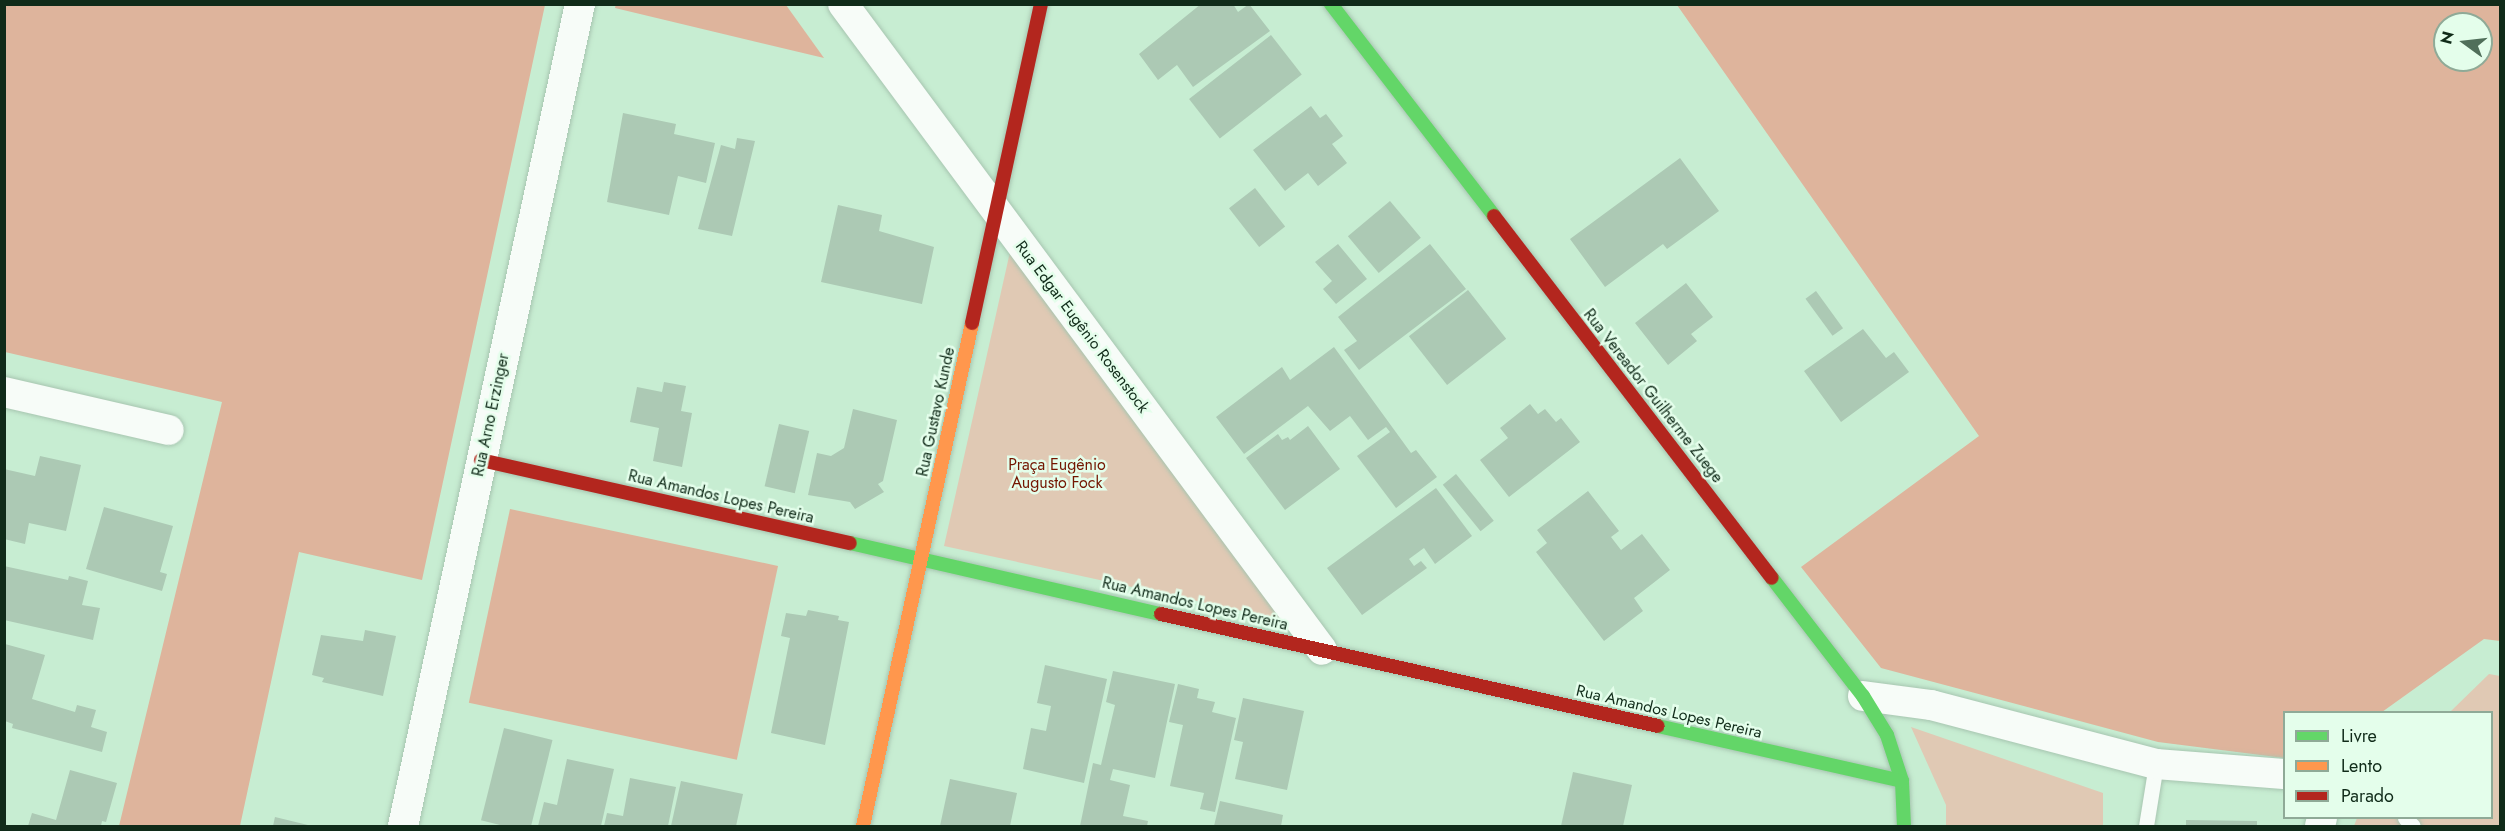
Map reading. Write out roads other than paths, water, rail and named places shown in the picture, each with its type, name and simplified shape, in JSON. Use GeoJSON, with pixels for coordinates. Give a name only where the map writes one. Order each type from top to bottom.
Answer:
{"type":"FeatureCollection","features":[{"type":"Feature","properties":{"kind":"street","name":"Rua Arno Erzinger"},"geometry":{"type":"LineString","coordinates":[[403,826],[580,4]]}},
{"type":"Feature","properties":{"kind":"street","name":"Rua Edgar Eugênio Rosenstock"},"geometry":{"type":"LineString","coordinates":[[843,4],[1322,650]]}},
{"type":"Feature","properties":{"kind":"street","name":"Rua Gustavo Kunde"},"geometry":{"type":"LineString","coordinates":[[863,826],[1041,4]]}},
{"type":"Feature","properties":{"kind":"street","name":"Rua Vereador Guilherme Zuege"},"geometry":{"type":"LineString","coordinates":[[1331,4],[1863,696],[1887,735],[1902,781],[1904,826]]}},
{"type":"Feature","properties":{"kind":"street"},"geometry":{"type":"LineString","coordinates":[[4,392],[169,430]]}},
{"type":"Feature","properties":{"kind":"street","name":"Rua Amandos Lopes Pereira"},"geometry":{"type":"LineString","coordinates":[[482,460],[1902,781]]}},
{"type":"Feature","properties":{"kind":"street"},"geometry":{"type":"LineString","coordinates":[[1863,696],[1931,705],[2156,764],[2283,774]]}},
{"type":"Feature","properties":{"kind":"lane"},"geometry":{"type":"LineString","coordinates":[[2146,826],[2156,764]]}},
{"type":"Feature","properties":{"kind":"park label","name":"Praça Eugênio Augusto Fock"},"geometry":{"type":"Point","coordinates":[1057,474]}}]}
